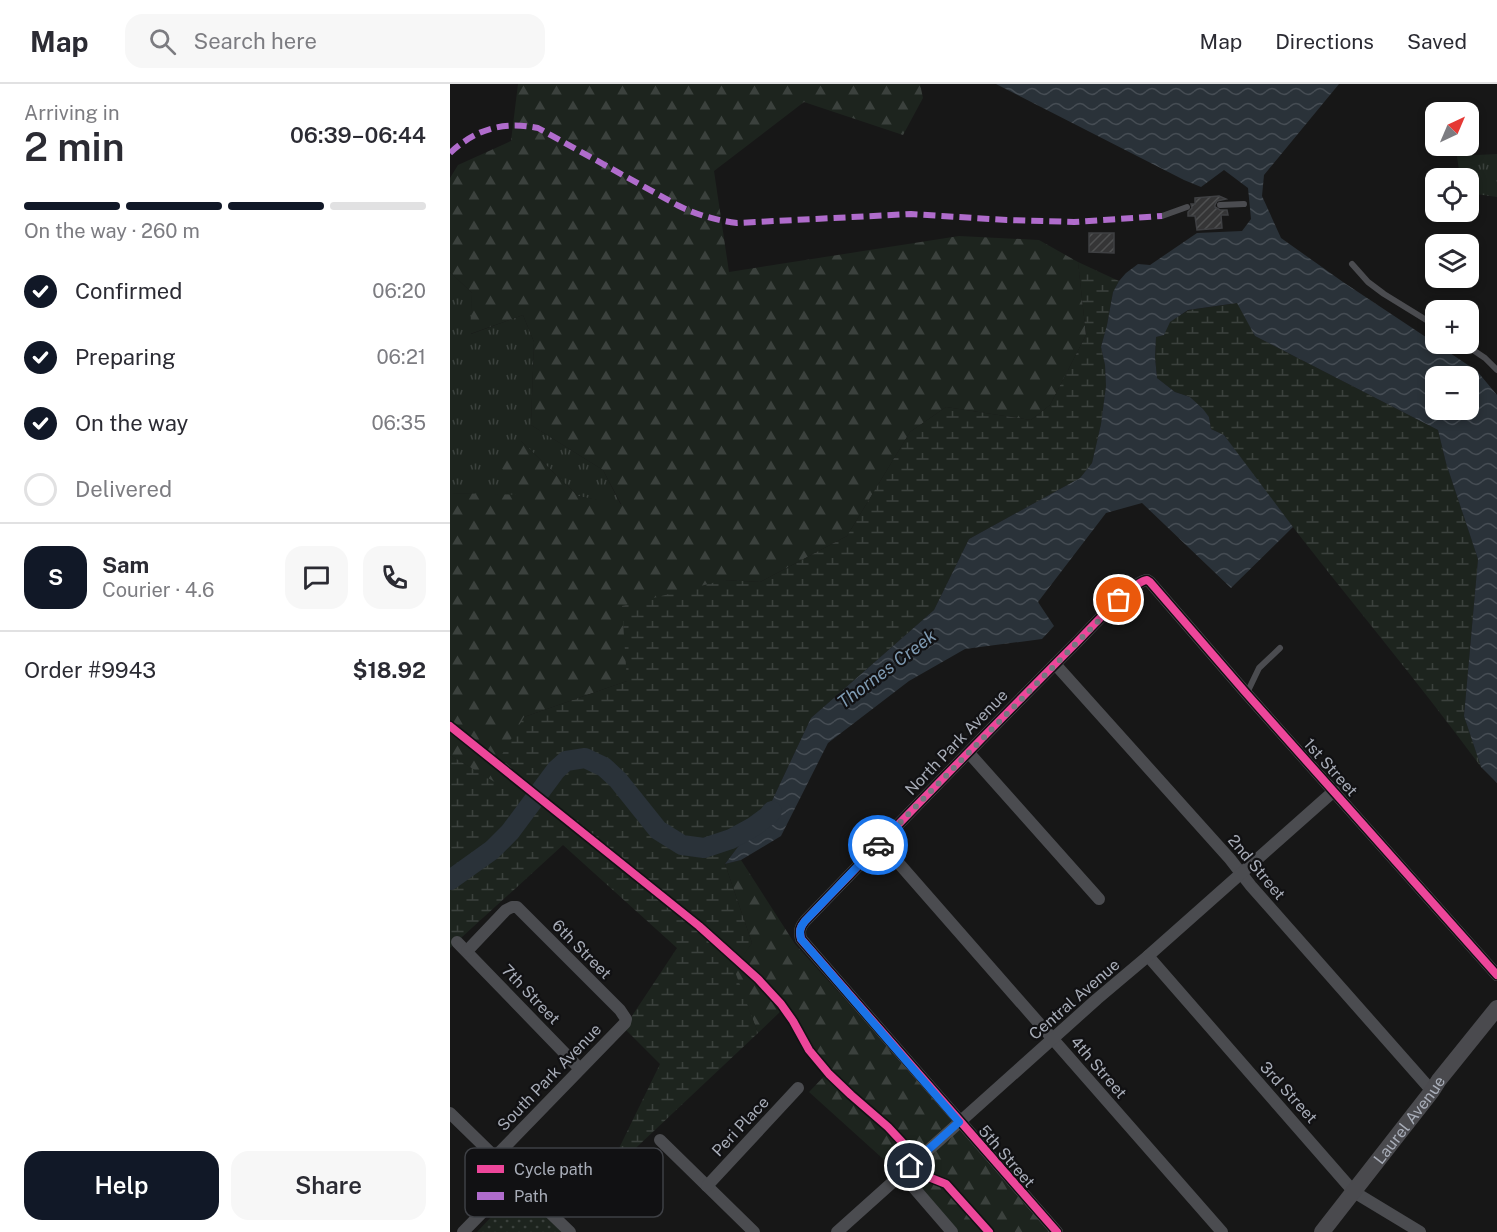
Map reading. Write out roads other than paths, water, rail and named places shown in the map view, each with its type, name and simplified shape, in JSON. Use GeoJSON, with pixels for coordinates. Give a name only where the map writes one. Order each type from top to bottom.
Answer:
{"type":"FeatureCollection","features":[{"type":"Feature","properties":{"kind":"street","name":"North Park Avenue"},"geometry":{"type":"LineString","coordinates":[[799,933],[805,921],[1055,664],[1119,600],[1144,580]]}},
{"type":"Feature","properties":{"kind":"street","name":"1st Street"},"geometry":{"type":"LineString","coordinates":[[1144,580],[1150,582],[1497,975]]}},
{"type":"Feature","properties":{"kind":"street","name":"2nd Street"},"geometry":{"type":"LineString","coordinates":[[1055,664],[1230,859],[1432,1092]]}},
{"type":"Feature","properties":{"kind":"street"},"geometry":{"type":"LineString","coordinates":[[969,753],[1099,899]]}},
{"type":"Feature","properties":{"kind":"street","name":"Central Avenue"},"geometry":{"type":"LineString","coordinates":[[837,1232],[1334,791]]}},
{"type":"Feature","properties":{"kind":"street","name":"4th Street"},"geometry":{"type":"LineString","coordinates":[[881,843],[1222,1232]]}},
{"type":"Feature","properties":{"kind":"street","name":"6th Street"},"geometry":{"type":"LineString","coordinates":[[467,951],[506,910],[512,907],[520,909],[620,1010],[626,1019]]}},
{"type":"Feature","properties":{"kind":"street","name":"5th Street"},"geometry":{"type":"LineString","coordinates":[[799,933],[801,939],[1057,1232]]}},
{"type":"Feature","properties":{"kind":"street","name":"7th Street"},"geometry":{"type":"LineString","coordinates":[[457,942],[580,1069]]}},
{"type":"Feature","properties":{"kind":"street","name":"3rd Street"},"geometry":{"type":"LineString","coordinates":[[1148,956],[1354,1192],[1420,1232]]}},
{"type":"Feature","properties":{"kind":"street","name":"Laurel Avenue"},"geometry":{"type":"LineString","coordinates":[[1322,1232],[1497,1008]]}},
{"type":"Feature","properties":{"kind":"street","name":"South Park Avenue"},"geometry":{"type":"LineString","coordinates":[[504,1148],[625,1023],[626,1019]]}},
{"type":"Feature","properties":{"kind":"street","name":"Peri Place"},"geometry":{"type":"LineString","coordinates":[[707,1186],[798,1088]]}},
{"type":"Feature","properties":{"kind":"street"},"geometry":{"type":"LineString","coordinates":[[450,1113],[486,1148]]}},
{"type":"Feature","properties":{"kind":"street"},"geometry":{"type":"LineString","coordinates":[[660,1140],[754,1232]]}},
{"type":"Feature","properties":{"kind":"street"},"geometry":{"type":"LineString","coordinates":[[902,1174],[952,1232]]}},
{"type":"Feature","properties":{"kind":"street"},"geometry":{"type":"LineString","coordinates":[[463,1232],[478,1217]]}},
{"type":"Feature","properties":{"kind":"street"},"geometry":{"type":"LineString","coordinates":[[554,1217],[570,1232]]}},
{"type":"Feature","properties":{"kind":"lane"},"geometry":{"type":"LineString","coordinates":[[1220,205],[1244,204]]}},
{"type":"Feature","properties":{"kind":"lane"},"geometry":{"type":"LineString","coordinates":[[1162,216],[1187,207]]}},
{"type":"Feature","properties":{"kind":"lane"},"geometry":{"type":"LineString","coordinates":[[1352,264],[1368,282],[1425,319]]}},
{"type":"Feature","properties":{"kind":"lane"},"geometry":{"type":"LineString","coordinates":[[1479,354],[1497,370]]}},
{"type":"Feature","properties":{"kind":"lane"},"geometry":{"type":"LineString","coordinates":[[1246,693],[1258,668],[1280,648]]}},
{"type":"Feature","properties":{"kind":"water"},"geometry":{"type":"Polygon","coordinates":[[[996,84],[1339,84],[1264,175],[1262,196],[1281,238],[1425,336],[1425,354],[1451,354],[1469,366],[1425,366],[1425,420],[1479,420],[1479,373],[1497,395],[1497,783],[1481,767],[1464,716],[1478,559],[1446,463],[1438,430],[1255,336],[1237,303],[1188,310],[1170,322],[1164,335],[1156,337],[1157,378],[1175,392],[1190,397],[1203,409],[1209,417],[1211,429],[1224,435],[1293,527],[1231,588],[1142,503],[1106,513],[1038,602],[1054,626],[1042,639],[965,649],[909,681],[828,743],[781,836],[741,860],[725,864],[771,803],[811,718],[934,610],[969,539],[1080,478],[1092,463],[1101,424],[1106,386],[1101,347],[1113,292],[1119,281],[1138,264],[1150,265],[1197,233],[1242,231],[1251,219],[1248,188],[1224,170],[1201,187],[996,84]]]}},
{"type":"Feature","properties":{"kind":"waterway","name":"Thornes Creek"},"geometry":{"type":"LineString","coordinates":[[450,880],[492,850],[510,832],[556,770],[566,761],[585,758],[604,767],[618,780],[658,830],[682,845],[704,848],[731,839],[753,827],[772,811]]}}]}
